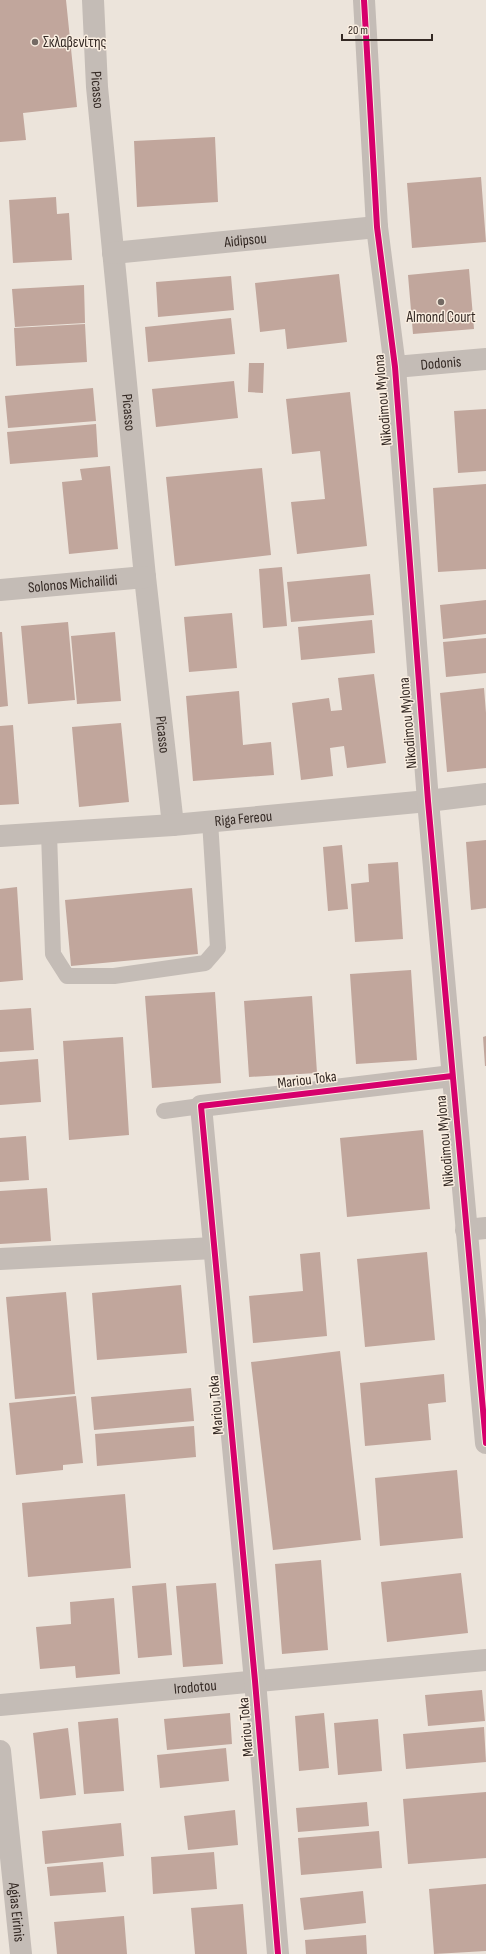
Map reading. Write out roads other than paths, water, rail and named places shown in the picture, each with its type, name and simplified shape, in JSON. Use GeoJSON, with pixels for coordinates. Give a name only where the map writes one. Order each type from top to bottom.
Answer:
{"type":"FeatureCollection","features":[{"type":"Feature","properties":{"kind":"street","name":"Picasso"},"geometry":{"type":"LineString","coordinates":[[93,0],[97,87],[113,253],[145,577],[173,825]]}},
{"type":"Feature","properties":{"kind":"street","name":"Nikodimou Mylona"},"geometry":{"type":"LineString","coordinates":[[364,0],[377,228],[395,367],[405,524],[452,1076],[476,1229],[486,1443]]}},
{"type":"Feature","properties":{"kind":"street","name":"Aidipsou"},"geometry":{"type":"LineString","coordinates":[[113,253],[377,228]]}},
{"type":"Feature","properties":{"kind":"street","name":"Dodonis"},"geometry":{"type":"LineString","coordinates":[[395,367],[486,359]]}},
{"type":"Feature","properties":{"kind":"street","name":"Solonos Michailidi"},"geometry":{"type":"LineString","coordinates":[[0,590],[145,577]]}},
{"type":"Feature","properties":{"kind":"street","name":"Riga Fereou"},"geometry":{"type":"LineString","coordinates":[[0,836],[173,825],[428,801],[486,794]]}},
{"type":"Feature","properties":{"kind":"street","name":"Mariou Toka"},"geometry":{"type":"LineString","coordinates":[[278,1954],[256,1681],[200,1106],[452,1076]]}},
{"type":"Feature","properties":{"kind":"street"},"geometry":{"type":"LineString","coordinates":[[0,1259],[214,1248]]}},
{"type":"Feature","properties":{"kind":"street","name":"Irodotou"},"geometry":{"type":"LineString","coordinates":[[0,1705],[486,1660]]}},
{"type":"Feature","properties":{"kind":"street","name":"Agias Eirinis"},"geometry":{"type":"LineString","coordinates":[[0,1751],[21,1954]]}},
{"type":"Feature","properties":{"kind":"lane"},"geometry":{"type":"LineString","coordinates":[[49,833],[53,954],[67,976],[114,976],[205,963],[218,948],[210,821]]}},
{"type":"Feature","properties":{"kind":"lane"},"geometry":{"type":"LineString","coordinates":[[164,1111],[200,1106]]}},
{"type":"Feature","properties":{"kind":"place","name":"Σκλαβενίτης"},"geometry":{"type":"Point","coordinates":[35,42]}},
{"type":"Feature","properties":{"kind":"place","name":"Almond Court"},"geometry":{"type":"Point","coordinates":[441,302]}}]}
